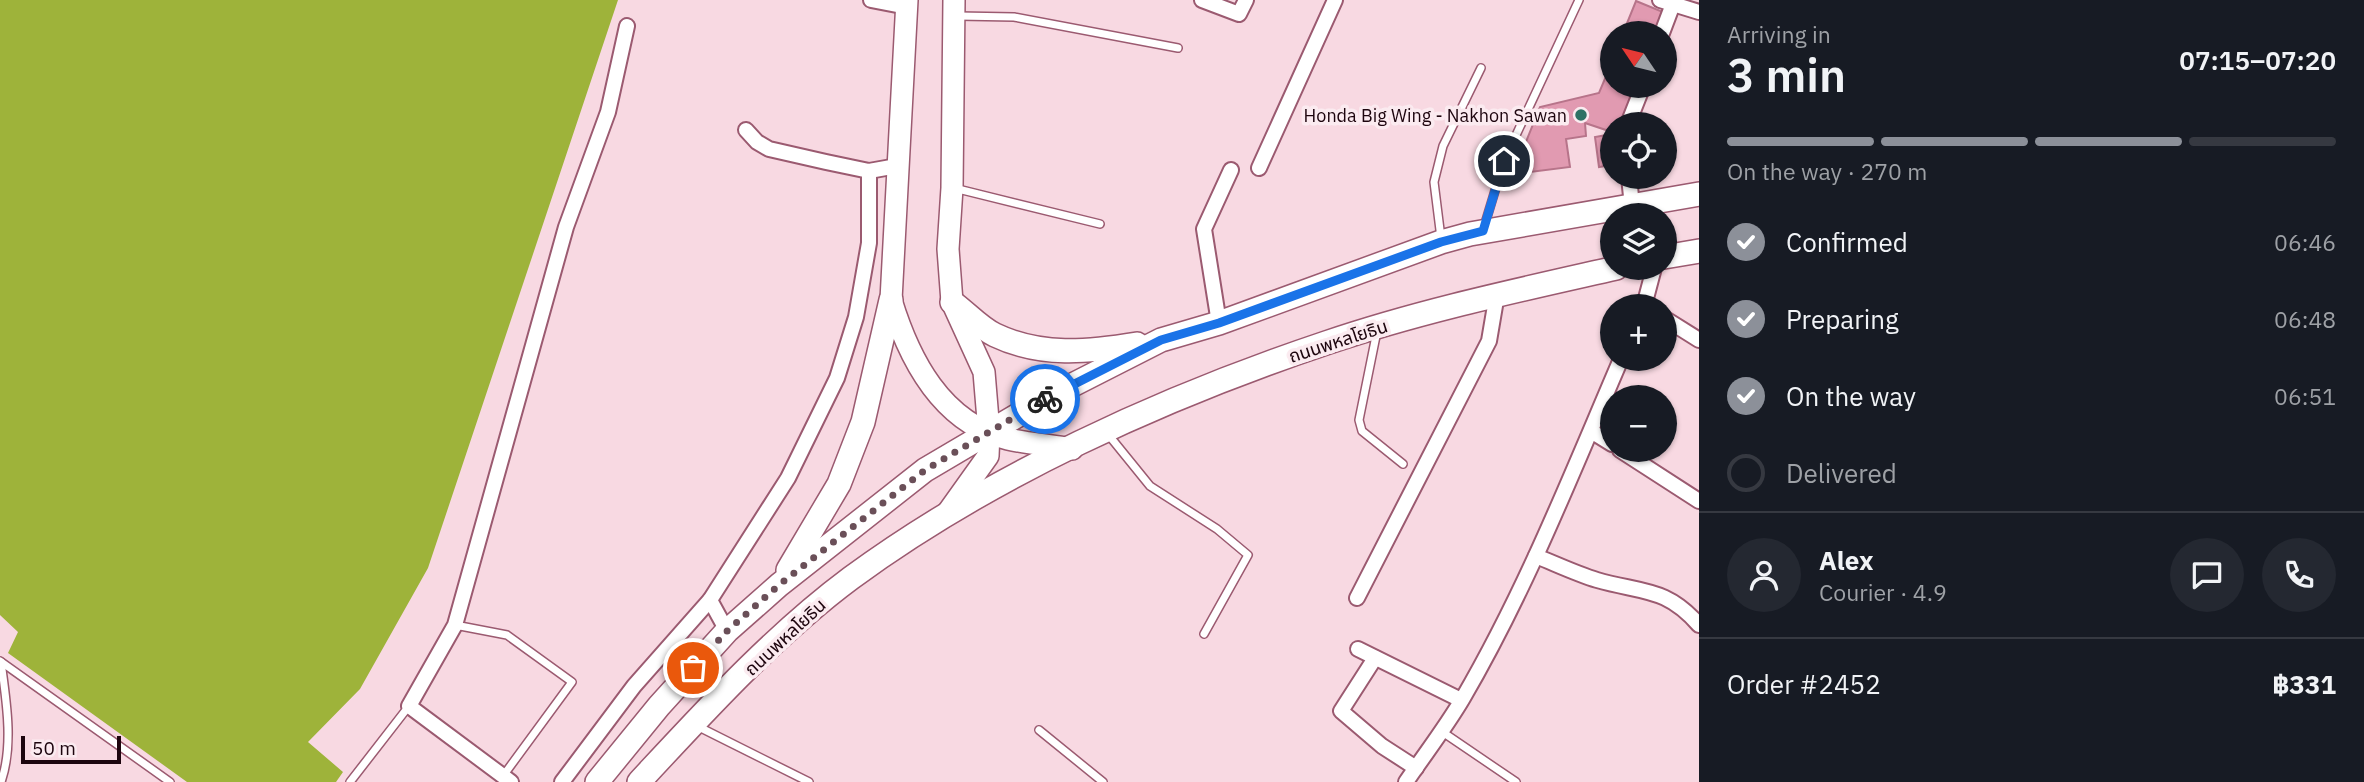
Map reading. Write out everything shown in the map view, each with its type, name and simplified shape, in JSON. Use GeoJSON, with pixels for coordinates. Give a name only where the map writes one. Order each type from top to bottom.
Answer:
{"type":"FeatureCollection","features":[{"type":"Feature","properties":{"kind":"main road"},"geometry":{"type":"LineString","coordinates":[[779,585],[839,484],[859,434],[891,300],[907,3]]}},
{"type":"Feature","properties":{"kind":"main road","name":"ถนนพหลโยธิน"},"geometry":{"type":"LineString","coordinates":[[948,512],[988,456],[989,432],[984,372],[952,302],[948,249],[952,188],[954,8]]}},
{"type":"Feature","properties":{"kind":"main road"},"geometry":{"type":"LineString","coordinates":[[1644,203],[1699,194]]}},
{"type":"Feature","properties":{"kind":"main road"},"geometry":{"type":"LineString","coordinates":[[952,302],[994,334],[1047,352],[1098,351],[1161,340],[1219,323],[1441,242],[1483,231],[1600,211]]}},
{"type":"Feature","properties":{"kind":"main road"},"geometry":{"type":"LineString","coordinates":[[1677,255],[1699,251]]}},
{"type":"Feature","properties":{"kind":"main road","name":"ถนนพหลโยธิน"},"geometry":{"type":"LineString","coordinates":[[639,782],[693,724],[805,616],[850,579],[948,512],[1106,432],[1215,384],[1378,327],[1497,295],[1600,272]]}},
{"type":"Feature","properties":{"kind":"main road"},"geometry":{"type":"LineString","coordinates":[[891,300],[902,335],[921,375],[958,415],[1006,439],[1072,449]]}},
{"type":"Feature","properties":{"kind":"main road"},"geometry":{"type":"LineString","coordinates":[[597,782],[659,706],[727,631],[779,585],[925,470],[1047,398],[1161,340]]}},
{"type":"Feature","properties":{"kind":"street"},"geometry":{"type":"LineString","coordinates":[[872,0],[907,3]]}},
{"type":"Feature","properties":{"kind":"street"},"geometry":{"type":"LineString","coordinates":[[1202,0],[1239,14],[1246,0]]}},
{"type":"Feature","properties":{"kind":"street"},"geometry":{"type":"LineString","coordinates":[[1259,168],[1335,0]]}},
{"type":"Feature","properties":{"kind":"street"},"geometry":{"type":"LineString","coordinates":[[1664,21],[1667,2],[1699,12]]}},
{"type":"Feature","properties":{"kind":"street"},"geometry":{"type":"LineString","coordinates":[[507,779],[409,706],[454,625],[566,227],[608,113],[627,26]]}},
{"type":"Feature","properties":{"kind":"street"},"geometry":{"type":"LineString","coordinates":[[747,130],[757,142],[769,149],[869,171],[897,166]]}},
{"type":"Feature","properties":{"kind":"street"},"geometry":{"type":"LineString","coordinates":[[1219,323],[1204,229],[1231,170]]}},
{"type":"Feature","properties":{"kind":"street"},"geometry":{"type":"LineString","coordinates":[[562,782],[634,686],[710,600],[789,478],[837,378],[856,317],[869,243],[869,171]]}},
{"type":"Feature","properties":{"kind":"street"},"geometry":{"type":"LineString","coordinates":[[1357,598],[1489,341],[1497,295]]}},
{"type":"Feature","properties":{"kind":"street"},"geometry":{"type":"LineString","coordinates":[[1677,326],[1699,340]]}},
{"type":"Feature","properties":{"kind":"street"},"geometry":{"type":"LineString","coordinates":[[1406,782],[1461,700],[1536,556],[1617,371]]}},
{"type":"Feature","properties":{"kind":"street"},"geometry":{"type":"LineString","coordinates":[[1591,431],[1600,437]]}},
{"type":"Feature","properties":{"kind":"street"},"geometry":{"type":"LineString","coordinates":[[1639,462],[1699,501]]}},
{"type":"Feature","properties":{"kind":"street"},"geometry":{"type":"LineString","coordinates":[[1536,556],[1598,580],[1663,595],[1682,606],[1699,625]]}},
{"type":"Feature","properties":{"kind":"street"},"geometry":{"type":"LineString","coordinates":[[710,600],[727,631]]}},
{"type":"Feature","properties":{"kind":"street"},"geometry":{"type":"LineString","coordinates":[[1358,649],[1461,700]]}},
{"type":"Feature","properties":{"kind":"street"},"geometry":{"type":"LineString","coordinates":[[1375,658],[1341,711],[1382,746],[1416,768]]}},
{"type":"Feature","properties":{"kind":"lane"},"geometry":{"type":"LineString","coordinates":[[1483,231],[1504,161],[1579,0]]}},
{"type":"Feature","properties":{"kind":"lane"},"geometry":{"type":"LineString","coordinates":[[954,8],[1178,48]]}},
{"type":"Feature","properties":{"kind":"lane"},"geometry":{"type":"LineString","coordinates":[[1441,242],[1434,181],[1443,146],[1481,68]]}},
{"type":"Feature","properties":{"kind":"lane"},"geometry":{"type":"LineString","coordinates":[[952,188],[1100,224]]}},
{"type":"Feature","properties":{"kind":"lane"},"geometry":{"type":"LineString","coordinates":[[1378,327],[1359,420],[1362,431],[1404,464]]}},
{"type":"Feature","properties":{"kind":"lane"},"geometry":{"type":"LineString","coordinates":[[1106,432],[1150,486],[1217,529],[1248,555],[1204,634]]}},
{"type":"Feature","properties":{"kind":"lane"},"geometry":{"type":"LineString","coordinates":[[454,625],[507,635],[572,682],[507,779]]}},
{"type":"Feature","properties":{"kind":"lane"},"geometry":{"type":"LineString","coordinates":[[0,661],[6,701],[6,767],[1,782]]}},
{"type":"Feature","properties":{"kind":"lane"},"geometry":{"type":"LineString","coordinates":[[0,661],[170,782]]}},
{"type":"Feature","properties":{"kind":"lane"},"geometry":{"type":"LineString","coordinates":[[349,782],[409,706]]}},
{"type":"Feature","properties":{"kind":"lane"},"geometry":{"type":"LineString","coordinates":[[693,724],[809,782]]}},
{"type":"Feature","properties":{"kind":"lane"},"geometry":{"type":"LineString","coordinates":[[1038,730],[1103,782]]}},
{"type":"Feature","properties":{"kind":"lane"},"geometry":{"type":"LineString","coordinates":[[1441,731],[1517,782]]}},
{"type":"Feature","properties":{"kind":"green space"},"geometry":{"type":"Polygon","coordinates":[[[0,0],[618,0],[428,568],[360,689],[308,742],[343,772],[336,782],[187,782],[8,653],[18,632],[0,615],[0,0]]]}},
{"type":"Feature","properties":{"kind":"building"},"geometry":{"type":"Polygon","coordinates":[[[1636,1],[1663,12],[1660,21],[1628,21],[1636,1]]]}},
{"type":"Feature","properties":{"kind":"building","name":"Honda Big Wing - Nakhon Sawan"},"geometry":{"type":"Polygon","coordinates":[[[1600,91],[1600,98],[1631,98],[1626,112],[1600,112],[1600,128],[1585,123],[1586,136],[1566,139],[1570,167],[1513,174],[1540,107],[1600,91]]]}},
{"type":"Feature","properties":{"kind":"building"},"geometry":{"type":"Polygon","coordinates":[[[1600,136],[1599,167],[1595,137],[1600,136]]]}},
{"type":"Feature","properties":{"kind":"way so far"},"geometry":{"type":"LineString","coordinates":[[693,668],[727,631],[779,585],[925,470],[1045,399]]}},
{"type":"Feature","properties":{"kind":"place","name":"Honda Big Wing - Nakhon Sawan"},"geometry":{"type":"Point","coordinates":[1581,115]}},
{"type":"Feature","properties":{"kind":"route"},"geometry":{"type":"LineString","coordinates":[[1045,399],[1161,340],[1219,323],[1441,242],[1483,231],[1504,161]]}}]}
